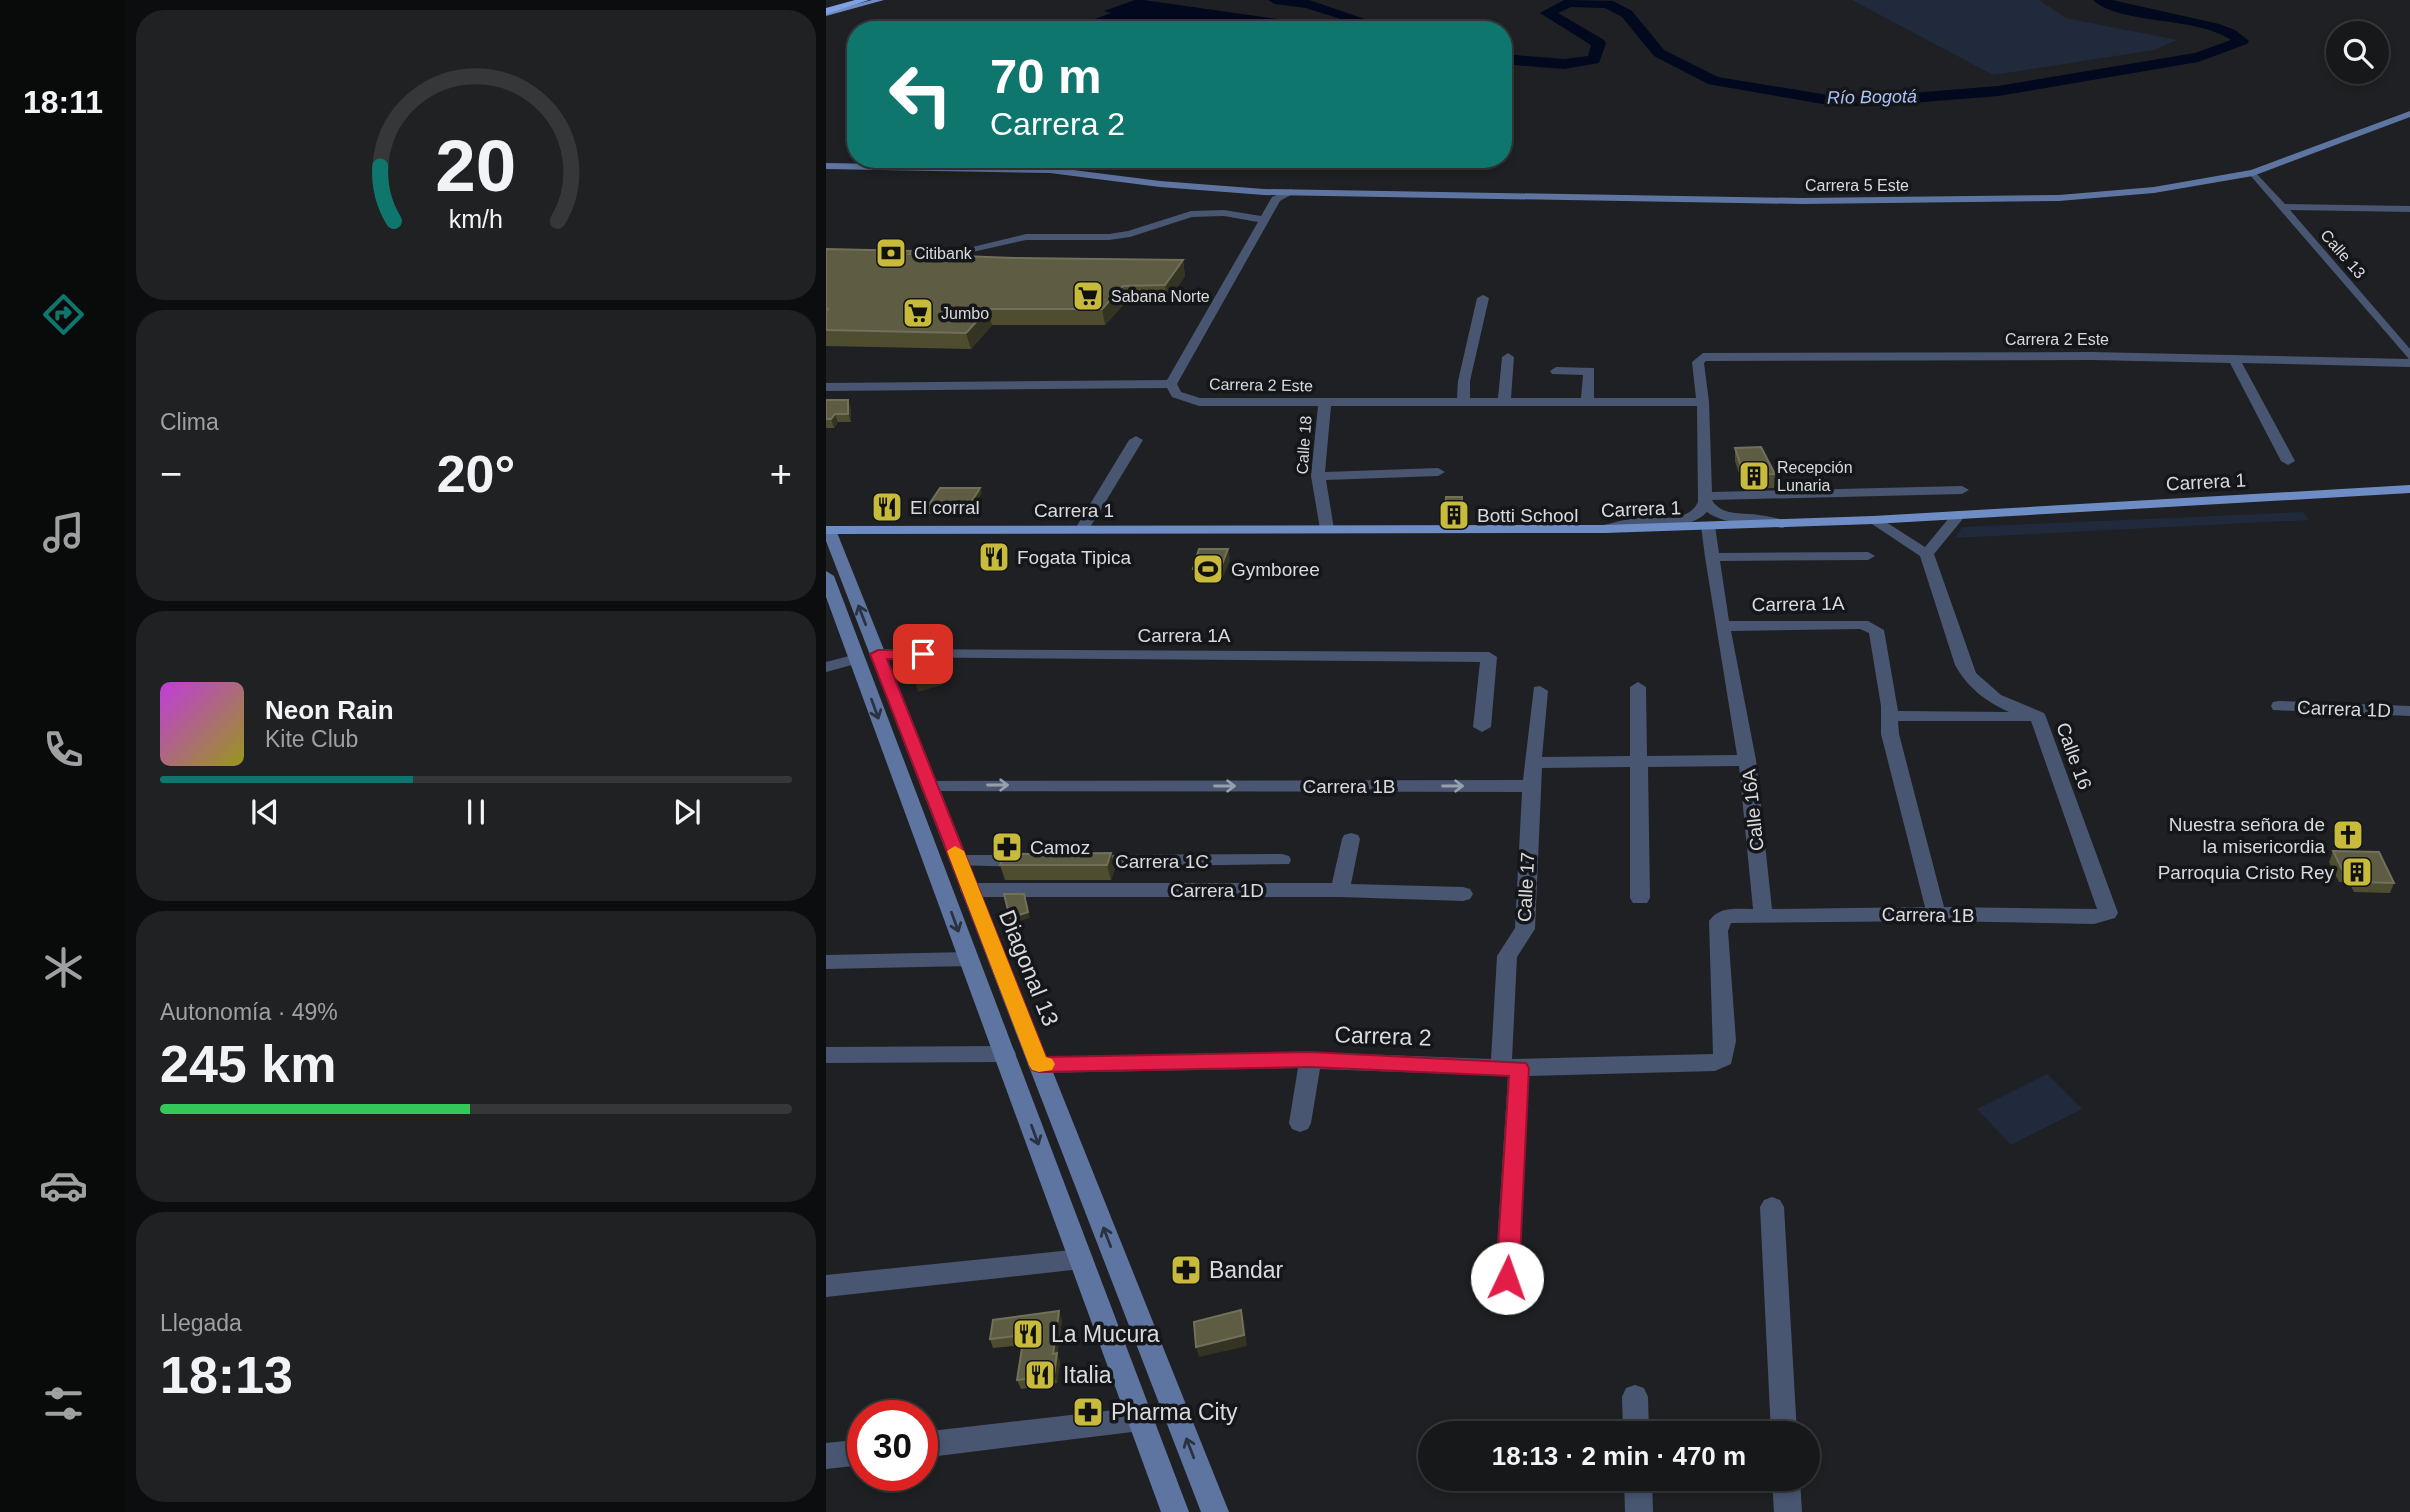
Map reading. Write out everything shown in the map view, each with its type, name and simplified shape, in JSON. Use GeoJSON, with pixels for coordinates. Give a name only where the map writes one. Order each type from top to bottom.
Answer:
{"type":"FeatureCollection","features":[{"type":"Feature","properties":{"kind":"highway"},"geometry":{"type":"LineString","coordinates":[[826,11],[853,0]]}},
{"type":"Feature","properties":{"kind":"highway"},"geometry":{"type":"LineString","coordinates":[[826,11],[865,0]]}},
{"type":"Feature","properties":{"kind":"main road"},"geometry":{"type":"LineString","coordinates":[[826,11],[880,0]]}},
{"type":"Feature","properties":{"kind":"main road","name":"Carrera 1"},"geometry":{"type":"LineString","coordinates":[[827,526],[1605,529],[1873,520],[2410,489]]}},
{"type":"Feature","properties":{"kind":"street","name":"Carrera 5 Este"},"geometry":{"type":"LineString","coordinates":[[938,168],[1050,170],[1160,184],[1264,192],[1628,200],[2006,200],[2154,190],[2253,173],[2410,114]]}},
{"type":"Feature","properties":{"kind":"street","name":"Carrera 5 Este"},"geometry":{"type":"LineString","coordinates":[[826,166],[847,166]]}},
{"type":"Feature","properties":{"kind":"street","name":"Calle 13"},"geometry":{"type":"LineString","coordinates":[[2253,173],[2410,356]]}},
{"type":"Feature","properties":{"kind":"street"},"geometry":{"type":"LineString","coordinates":[[1264,192],[1276,199]]}},
{"type":"Feature","properties":{"kind":"street"},"geometry":{"type":"LineString","coordinates":[[826,387],[1171,384],[1276,199],[1291,192]]}},
{"type":"Feature","properties":{"kind":"street"},"geometry":{"type":"LineString","coordinates":[[2282,207],[2410,209]]}},
{"type":"Feature","properties":{"kind":"street"},"geometry":{"type":"LineString","coordinates":[[916,259],[950,256],[1026,237],[1119,236],[1191,214],[1224,214],[1264,220]]}},
{"type":"Feature","properties":{"kind":"street"},"geometry":{"type":"LineString","coordinates":[[1463,402],[1464,381],[1483,298]]}},
{"type":"Feature","properties":{"kind":"street"},"geometry":{"type":"LineString","coordinates":[[1504,402],[1508,356]]}},
{"type":"Feature","properties":{"kind":"street","name":"Carrera 2 Este"},"geometry":{"type":"LineString","coordinates":[[1171,384],[1176,394],[1199,402],[1703,402],[1698,362],[1703,358],[2091,356],[2410,363]]}},
{"type":"Feature","properties":{"kind":"street"},"geometry":{"type":"LineString","coordinates":[[2234,359],[2288,461]]}},
{"type":"Feature","properties":{"kind":"street"},"geometry":{"type":"LineString","coordinates":[[1556,371],[1590,371],[1587,401]]}},
{"type":"Feature","properties":{"kind":"street"},"geometry":{"type":"LineString","coordinates":[[1605,529],[1634,522],[1688,519],[1703,510],[1703,402]]}},
{"type":"Feature","properties":{"kind":"street","name":"Calle 18"},"geometry":{"type":"LineString","coordinates":[[1325,404],[1318,476],[1326,529]]}},
{"type":"Feature","properties":{"kind":"street"},"geometry":{"type":"LineString","coordinates":[[1082,529],[1136,440]]}},
{"type":"Feature","properties":{"kind":"street"},"geometry":{"type":"LineString","coordinates":[[1318,476],[1438,472]]}},
{"type":"Feature","properties":{"kind":"street"},"geometry":{"type":"LineString","coordinates":[[1704,499],[1962,490]]}},
{"type":"Feature","properties":{"kind":"street"},"geometry":{"type":"LineString","coordinates":[[1704,499],[1710,510],[1723,516],[1760,518],[1783,524]]}},
{"type":"Feature","properties":{"kind":"street"},"geometry":{"type":"LineString","coordinates":[[1873,520],[1927,554],[1959,515]]}},
{"type":"Feature","properties":{"kind":"street","name":"Diagonal 13"},"geometry":{"type":"LineString","coordinates":[[827,526],[867,657],[969,959],[1175,1512]]}},
{"type":"Feature","properties":{"kind":"street","name":"Calle 16A"},"geometry":{"type":"LineString","coordinates":[[1708,526],[1722,626],[1747,760],[1763,914]]}},
{"type":"Feature","properties":{"kind":"street","name":"Calle 16"},"geometry":{"type":"LineString","coordinates":[[1927,554],[1963,666],[1969,676],[1993,696],[2038,718],[2108,913],[2094,917]]}},
{"type":"Feature","properties":{"kind":"street"},"geometry":{"type":"LineString","coordinates":[[1712,557],[1868,556]]}},
{"type":"Feature","properties":{"kind":"street","name":"Diagonal 13"},"geometry":{"type":"LineString","coordinates":[[826,576],[929,785],[1215,1512]]}},
{"type":"Feature","properties":{"kind":"street","name":"Carrera 1A"},"geometry":{"type":"LineString","coordinates":[[1722,626],[1862,624],[1874,627],[1878,633],[1890,716]]}},
{"type":"Feature","properties":{"kind":"street","name":"Carrera 1A"},"geometry":{"type":"LineString","coordinates":[[826,667],[867,657],[1489,657],[1482,727]]}},
{"type":"Feature","properties":{"kind":"street"},"geometry":{"type":"LineString","coordinates":[[1638,687],[1640,898]]}},
{"type":"Feature","properties":{"kind":"street"},"geometry":{"type":"LineString","coordinates":[[1531,786],[1540,691]]}},
{"type":"Feature","properties":{"kind":"street","name":"Carrera 1D"},"geometry":{"type":"LineString","coordinates":[[2278,706],[2410,711]]}},
{"type":"Feature","properties":{"kind":"street"},"geometry":{"type":"LineString","coordinates":[[1936,914],[1890,734],[1890,716],[2038,718]]}},
{"type":"Feature","properties":{"kind":"street"},"geometry":{"type":"LineString","coordinates":[[1534,763],[1747,760]]}},
{"type":"Feature","properties":{"kind":"street","name":"Carrera 1B"},"geometry":{"type":"LineString","coordinates":[[929,785],[1531,786]]}},
{"type":"Feature","properties":{"kind":"street","name":"Calle 17"},"geometry":{"type":"LineString","coordinates":[[1507,1278],[1510,1068],[1507,956],[1525,929],[1531,786]]}},
{"type":"Feature","properties":{"kind":"street"},"geometry":{"type":"LineString","coordinates":[[1340,890],[1351,839]]}},
{"type":"Feature","properties":{"kind":"street","name":"Carrera 1C"},"geometry":{"type":"LineString","coordinates":[[1066,861],[1282,860]]}},
{"type":"Feature","properties":{"kind":"street"},"geometry":{"type":"LineString","coordinates":[[959,861],[1040,861]]}},
{"type":"Feature","properties":{"kind":"street","name":"Carrera 1D"},"geometry":{"type":"LineString","coordinates":[[970,890],[1340,890],[1463,894]]}},
{"type":"Feature","properties":{"kind":"street","name":"Carrera 1B"},"geometry":{"type":"LineString","coordinates":[[1763,914],[2094,917]]}},
{"type":"Feature","properties":{"kind":"street","name":"Carrera 2"},"geometry":{"type":"LineString","coordinates":[[1039,1065],[1310,1060],[1510,1068],[1715,1063],[1723,1058],[1725,1041],[1718,932],[1720,921],[1727,916],[1763,914]]}},
{"type":"Feature","properties":{"kind":"street"},"geometry":{"type":"LineString","coordinates":[[826,962],[969,959]]}},
{"type":"Feature","properties":{"kind":"street"},"geometry":{"type":"LineString","coordinates":[[826,1055],[1004,1054]]}},
{"type":"Feature","properties":{"kind":"street"},"geometry":{"type":"LineString","coordinates":[[1300,1123],[1310,1060]]}},
{"type":"Feature","properties":{"kind":"street"},"geometry":{"type":"LineString","coordinates":[[1772,1206],[1783,1421]]}},
{"type":"Feature","properties":{"kind":"street"},"geometry":{"type":"LineString","coordinates":[[826,1286],[1081,1259]]}},
{"type":"Feature","properties":{"kind":"street"},"geometry":{"type":"LineString","coordinates":[[1635,1397],[1636,1421]]}},
{"type":"Feature","properties":{"kind":"street"},"geometry":{"type":"LineString","coordinates":[[938,1443],[1140,1419]]}},
{"type":"Feature","properties":{"kind":"street"},"geometry":{"type":"LineString","coordinates":[[826,1456],[847,1454]]}},
{"type":"Feature","properties":{"kind":"street"},"geometry":{"type":"LineString","coordinates":[[1638,1491],[1639,1512]]}},
{"type":"Feature","properties":{"kind":"street"},"geometry":{"type":"LineString","coordinates":[[1787,1491],[1788,1512]]}},
{"type":"Feature","properties":{"kind":"shaded area"},"geometry":{"type":"Polygon","coordinates":[[[1135,0],[1143,0],[1292,21],[1089,21],[1111,13],[1104,11],[1135,0]]]}},
{"type":"Feature","properties":{"kind":"shaded area"},"geometry":{"type":"Polygon","coordinates":[[[1852,0],[2039,0],[2066,18],[2177,40],[2154,50],[1993,75],[1852,0]]]}},
{"type":"Feature","properties":{"kind":"shaded area"},"geometry":{"type":"Polygon","coordinates":[[[2303,512],[2309,520],[1955,538],[1962,527],[2303,512]]]}},
{"type":"Feature","properties":{"kind":"shaded area"},"geometry":{"type":"Polygon","coordinates":[[[2047,1074],[2082,1109],[2011,1145],[1977,1109],[2047,1074]]]}},
{"type":"Feature","properties":{"kind":"building"},"geometry":{"type":"Polygon","coordinates":[[[826,249],[912,251],[909,254],[1014,258],[1183,260],[1165,285],[1123,286],[1102,309],[988,309],[966,333],[826,330],[826,249]]]}},
{"type":"Feature","properties":{"kind":"building"},"geometry":{"type":"Polygon","coordinates":[[[826,400],[848,400],[848,414],[835,414],[831,419],[826,419],[826,400]]]}},
{"type":"Feature","properties":{"kind":"building"},"geometry":{"type":"Polygon","coordinates":[[[1761,447],[1775,474],[1744,475],[1735,448],[1761,447]]]}},
{"type":"Feature","properties":{"kind":"building"},"geometry":{"type":"Polygon","coordinates":[[[940,488],[980,488],[967,509],[926,509],[940,488]]]}},
{"type":"Feature","properties":{"kind":"building"},"geometry":{"type":"Polygon","coordinates":[[[1446,497],[1462,497],[1461,513],[1445,513],[1446,497]]]}},
{"type":"Feature","properties":{"kind":"building"},"geometry":{"type":"Polygon","coordinates":[[[1199,549],[1228,549],[1221,567],[1193,569],[1199,549]]]}},
{"type":"Feature","properties":{"kind":"building"},"geometry":{"type":"Polygon","coordinates":[[[903,650],[930,650],[939,676],[915,682],[903,650]]]}},
{"type":"Feature","properties":{"kind":"building"},"geometry":{"type":"Polygon","coordinates":[[[2333,851],[2379,852],[2394,883],[2358,882],[2353,872],[2343,871],[2333,851]]]}},
{"type":"Feature","properties":{"kind":"building"},"geometry":{"type":"Polygon","coordinates":[[[1111,853],[1107,865],[1000,865],[1005,854],[1111,853]]]}},
{"type":"Feature","properties":{"kind":"building"},"geometry":{"type":"Polygon","coordinates":[[[1004,894],[1024,894],[1028,912],[1010,918],[1004,894]]]}},
{"type":"Feature","properties":{"kind":"building"},"geometry":{"type":"Polygon","coordinates":[[[1241,1310],[1244,1335],[1196,1347],[1194,1322],[1241,1310]]]}},
{"type":"Feature","properties":{"kind":"building"},"geometry":{"type":"Polygon","coordinates":[[[1059,1311],[1053,1354],[1057,1353],[1054,1375],[1017,1380],[1024,1335],[990,1339],[993,1320],[1059,1311]]]}},
{"type":"Feature","properties":{"kind":"waterway","name":"Río Bogotá"},"geometry":{"type":"LineString","coordinates":[[1275,0],[1308,4],[1362,21]]}},
{"type":"Feature","properties":{"kind":"waterway","name":"Río Bogotá"},"geometry":{"type":"LineString","coordinates":[[1512,60],[1564,64],[1594,60],[1599,43],[1547,13],[1569,3],[1608,4],[1627,14],[1659,53],[1714,81],[1834,101],[1875,101],[1998,91],[2198,57],[2242,41],[2214,27],[2135,11],[2100,0]]}},
{"type":"Feature","properties":{"kind":"slow traffic"},"geometry":{"type":"LineString","coordinates":[[955,851],[1039,1065],[1045,1064]]}},
{"type":"Feature","properties":{"kind":"place","name":"Citibank"},"geometry":{"type":"Point","coordinates":[891,253]}},
{"type":"Feature","properties":{"kind":"place","name":"Sabana Norte"},"geometry":{"type":"Point","coordinates":[1088,296]}},
{"type":"Feature","properties":{"kind":"place","name":"Jumbo"},"geometry":{"type":"Point","coordinates":[918,313]}},
{"type":"Feature","properties":{"kind":"place","name":"Recepción Lunaria"},"geometry":{"type":"Point","coordinates":[1754,476]}},
{"type":"Feature","properties":{"kind":"place","name":"El corral"},"geometry":{"type":"Point","coordinates":[887,507]}},
{"type":"Feature","properties":{"kind":"place","name":"Botti School"},"geometry":{"type":"Point","coordinates":[1454,515]}},
{"type":"Feature","properties":{"kind":"place","name":"Fogata Tipica"},"geometry":{"type":"Point","coordinates":[994,557]}},
{"type":"Feature","properties":{"kind":"place","name":"Gymboree"},"geometry":{"type":"Point","coordinates":[1208,569]}},
{"type":"Feature","properties":{"kind":"place","name":"Nuestra señora de la misericordia"},"geometry":{"type":"Point","coordinates":[2348,835]}},
{"type":"Feature","properties":{"kind":"place","name":"Camoz"},"geometry":{"type":"Point","coordinates":[1007,847]}},
{"type":"Feature","properties":{"kind":"place","name":"Parroquia Cristo Rey"},"geometry":{"type":"Point","coordinates":[2357,872]}},
{"type":"Feature","properties":{"kind":"place","name":"Bandar"},"geometry":{"type":"Point","coordinates":[1186,1270]}},
{"type":"Feature","properties":{"kind":"place","name":"La Mucura"},"geometry":{"type":"Point","coordinates":[1028,1334]}},
{"type":"Feature","properties":{"kind":"place","name":"Italia"},"geometry":{"type":"Point","coordinates":[1040,1375]}},
{"type":"Feature","properties":{"kind":"place","name":"Pharma City"},"geometry":{"type":"Point","coordinates":[1088,1412]}},
{"type":"Feature","properties":{"kind":"route"},"geometry":{"type":"LineString","coordinates":[[923,654],[878,654],[1039,1065],[1310,1060],[1519,1068],[1507,1278]]}}]}
